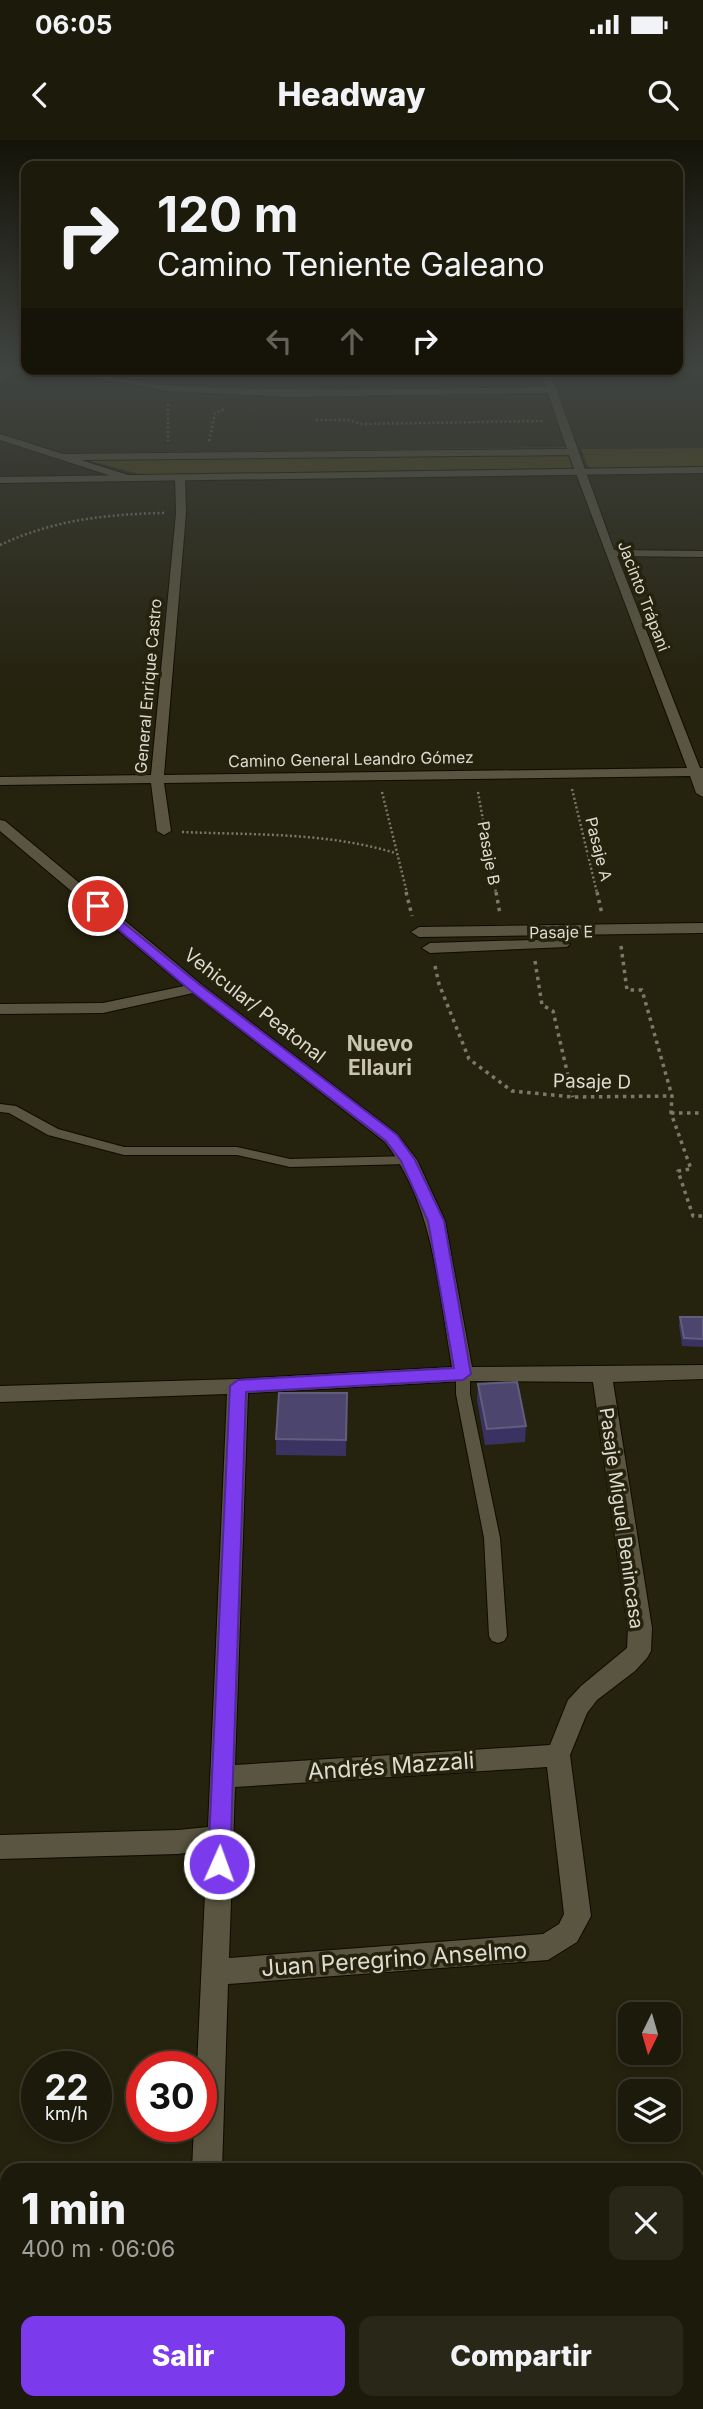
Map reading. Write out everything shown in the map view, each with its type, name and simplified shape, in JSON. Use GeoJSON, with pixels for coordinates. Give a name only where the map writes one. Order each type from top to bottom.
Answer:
{"type":"FeatureCollection","features":[{"type":"Feature","properties":{"kind":"street"},"geometry":{"type":"LineString","coordinates":[[117,475],[127,478]]}},
{"type":"Feature","properties":{"kind":"street"},"geometry":{"type":"LineString","coordinates":[[0,480],[397,475]]}},
{"type":"Feature","properties":{"kind":"street","name":"Jacinto Trápani"},"geometry":{"type":"LineString","coordinates":[[582,475],[610,553],[699,772],[703,793]]}},
{"type":"Feature","properties":{"kind":"street","name":"General Enrique Castro"},"geometry":{"type":"LineString","coordinates":[[164,831],[157,779],[181,513],[180,477]]}},
{"type":"Feature","properties":{"kind":"street"},"geometry":{"type":"LineString","coordinates":[[610,553],[703,554]]}},
{"type":"Feature","properties":{"kind":"street","name":"Camino General Leandro Gómez"},"geometry":{"type":"LineString","coordinates":[[0,780],[699,772]]}},
{"type":"Feature","properties":{"kind":"street","name":"Vehicular/ Peatonal"},"geometry":{"type":"LineString","coordinates":[[0,824],[196,988],[391,1138],[408,1160],[436,1221],[463,1374]]}},
{"type":"Feature","properties":{"kind":"street","name":"Pasaje E"},"geometry":{"type":"LineString","coordinates":[[430,948],[606,931],[703,928]]}},
{"type":"Feature","properties":{"kind":"street"},"geometry":{"type":"LineString","coordinates":[[606,931],[621,942]]}},
{"type":"Feature","properties":{"kind":"street","name":"Pasaje E"},"geometry":{"type":"LineString","coordinates":[[419,932],[539,946],[703,941]]}},
{"type":"Feature","properties":{"kind":"street"},"geometry":{"type":"LineString","coordinates":[[0,1009],[103,1008],[196,988]]}},
{"type":"Feature","properties":{"kind":"street"},"geometry":{"type":"LineString","coordinates":[[0,1394],[238,1386],[463,1374],[602,1375],[703,1372]]}},
{"type":"Feature","properties":{"kind":"street","name":"Pasaje Miguel Benincasa"},"geometry":{"type":"LineString","coordinates":[[558,1755],[577,1707],[589,1693],[627,1664],[639,1651],[640,1628],[602,1375]]}},
{"type":"Feature","properties":{"kind":"street"},"geometry":{"type":"LineString","coordinates":[[207,2163],[238,1386]]}},
{"type":"Feature","properties":{"kind":"street","name":"Andrés Mazzali"},"geometry":{"type":"LineString","coordinates":[[224,1777],[558,1755]]}},
{"type":"Feature","properties":{"kind":"street","name":"Juan Peregrino Anselmo"},"geometry":{"type":"LineString","coordinates":[[215,1972],[548,1947],[568,1933],[578,1916],[558,1755]]}},
{"type":"Feature","properties":{"kind":"street"},"geometry":{"type":"LineString","coordinates":[[0,1847],[178,1842],[220,1837]]}},
{"type":"Feature","properties":{"kind":"lane"},"geometry":{"type":"LineString","coordinates":[[0,1108],[12,1109],[53,1132],[124,1151],[237,1151],[290,1163],[408,1160]]}},
{"type":"Feature","properties":{"kind":"lane"},"geometry":{"type":"LineString","coordinates":[[463,1374],[463,1394],[492,1538],[498,1636]]}},
{"type":"Feature","properties":{"kind":"path"},"geometry":{"type":"LineString","coordinates":[[0,545],[59,520],[129,513],[181,513]]}},
{"type":"Feature","properties":{"kind":"path","name":"Pasaje A"},"geometry":{"type":"LineString","coordinates":[[568,773],[606,931]]}},
{"type":"Feature","properties":{"kind":"path","name":"Pasaje B"},"geometry":{"type":"LineString","coordinates":[[475,775],[501,940]]}},
{"type":"Feature","properties":{"kind":"path"},"geometry":{"type":"LineString","coordinates":[[164,831],[296,837],[369,845],[395,853]]}},
{"type":"Feature","properties":{"kind":"path"},"geometry":{"type":"LineString","coordinates":[[621,942],[627,990],[642,990],[672,1096],[671,1112],[691,1169],[678,1171],[694,1216],[703,1216]]}},
{"type":"Feature","properties":{"kind":"path"},"geometry":{"type":"LineString","coordinates":[[539,946],[534,963],[542,1005],[553,1011],[573,1097]]}},
{"type":"Feature","properties":{"kind":"path","name":"Pasaje D"},"geometry":{"type":"LineString","coordinates":[[512,1091],[573,1097],[672,1096]]}},
{"type":"Feature","properties":{"kind":"path"},"geometry":{"type":"LineString","coordinates":[[671,1112],[703,1113]]}},
{"type":"Feature","properties":{"kind":"building"},"geometry":{"type":"Polygon","coordinates":[[[680,1317],[703,1317],[703,1339],[684,1338],[680,1317]]]}},
{"type":"Feature","properties":{"kind":"building"},"geometry":{"type":"Polygon","coordinates":[[[517,1382],[526,1426],[487,1429],[478,1384],[517,1382]]]}},
{"type":"Feature","properties":{"kind":"building"},"geometry":{"type":"Polygon","coordinates":[[[279,1393],[347,1393],[346,1440],[276,1439],[279,1393]]]}},
{"type":"Feature","properties":{"kind":"district","name":"Nuevo Ellauri"},"geometry":{"type":"Point","coordinates":[380,1056]}},
{"type":"Feature","properties":{"kind":"route"},"geometry":{"type":"LineString","coordinates":[[98,906],[196,988],[391,1138],[408,1160],[436,1221],[463,1374],[238,1386],[219,1864]]}}]}
